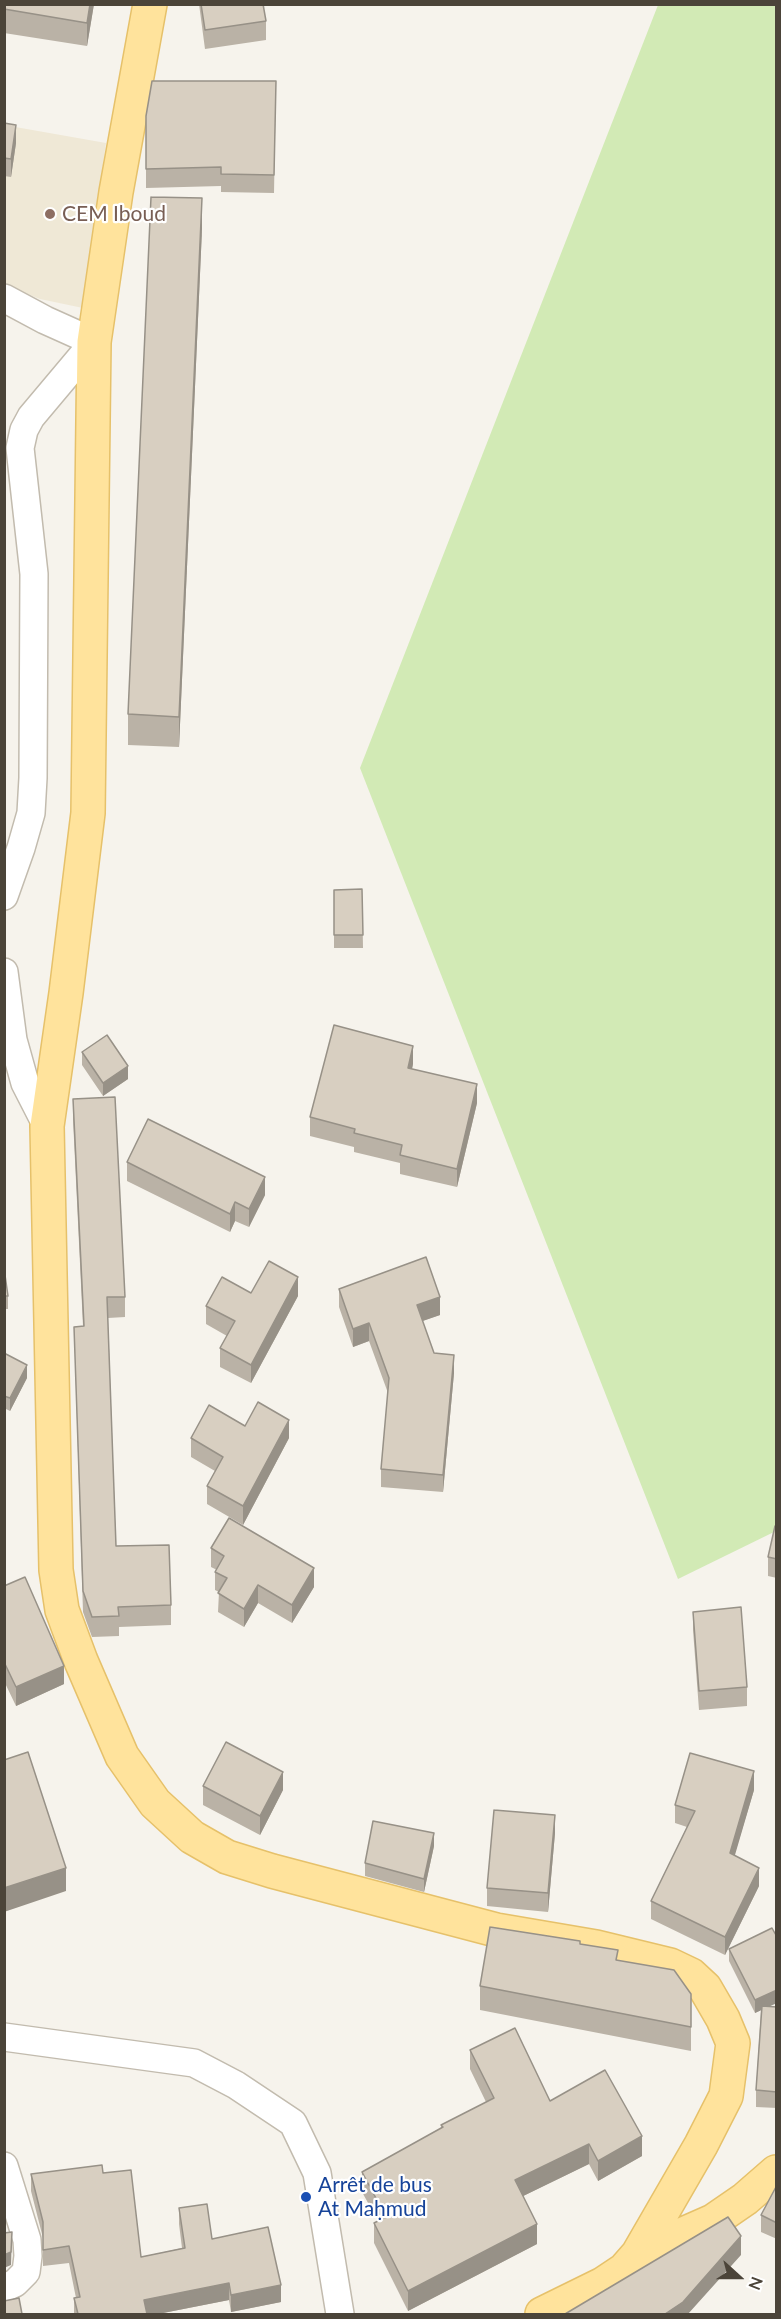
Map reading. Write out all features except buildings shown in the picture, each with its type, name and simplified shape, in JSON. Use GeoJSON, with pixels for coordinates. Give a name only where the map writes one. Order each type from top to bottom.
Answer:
{"type":"FeatureCollection","features":[{"type":"Feature","properties":{"kind":"main road"},"geometry":{"type":"LineString","coordinates":[[150,4],[116,192],[94,342],[88,813],[47,1126],[56,1570],[66,1620],[81,1662],[122,1756],[155,1803],[192,1837],[228,1857],[272,1871],[496,1930],[596,1947],[670,1965],[692,1975],[705,1988],[723,2019],[733,2043],[726,2096],[701,2145],[638,2254],[624,2270],[603,2284],[542,2314]]}},
{"type":"Feature","properties":{"kind":"main road"},"geometry":{"type":"LineString","coordinates":[[638,2254],[713,2221],[745,2199],[777,2172]]}},
{"type":"Feature","properties":{"kind":"street"},"geometry":{"type":"LineString","coordinates":[[4,298],[94,342],[31,417],[24,430],[20,448],[34,574],[33,777],[31,813],[4,896]]}},
{"type":"Feature","properties":{"kind":"street"},"geometry":{"type":"LineString","coordinates":[[4,972],[13,1040],[25,1083],[47,1126]]}},
{"type":"Feature","properties":{"kind":"street"},"geometry":{"type":"LineString","coordinates":[[4,2037],[194,2063],[236,2085],[293,2123],[317,2173],[340,2314]]}},
{"type":"Feature","properties":{"kind":"street"},"geometry":{"type":"LineString","coordinates":[[4,2166],[27,2240],[28,2256],[26,2272],[15,2283],[4,2288]]}},
{"type":"Feature","properties":{"kind":"shaded area","name":"CEM Iboud"},"geometry":{"type":"Polygon","coordinates":[[[4,125],[106,143],[83,308],[40,299],[5,285],[4,125]]]}},
{"type":"Feature","properties":{"kind":"green space"},"geometry":{"type":"Polygon","coordinates":[[[658,5],[776,5],[776,1531],[678,1579],[360,768],[658,5]]]}},
{"type":"Feature","properties":{"kind":"place","name":"CEM Iboud"},"geometry":{"type":"Point","coordinates":[50,214]}},
{"type":"Feature","properties":{"kind":"place","name":"Arrêt de bus At Maḥmud"},"geometry":{"type":"Point","coordinates":[306,2197]}}]}
